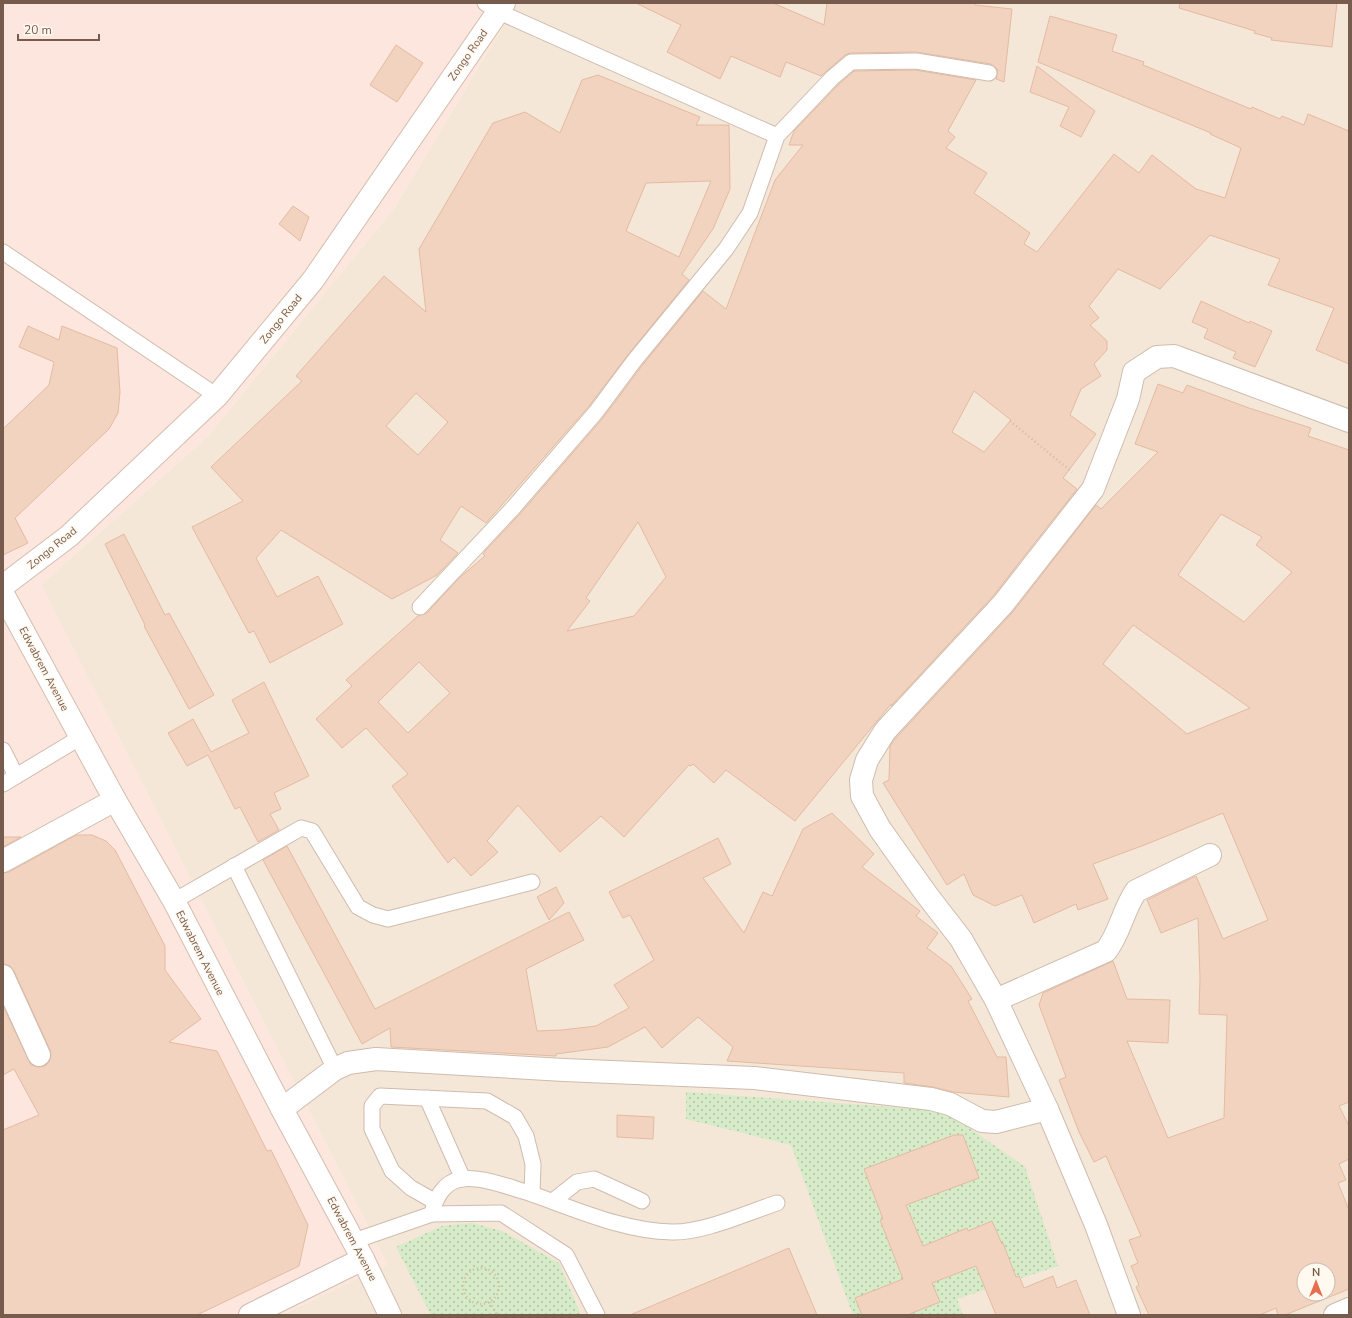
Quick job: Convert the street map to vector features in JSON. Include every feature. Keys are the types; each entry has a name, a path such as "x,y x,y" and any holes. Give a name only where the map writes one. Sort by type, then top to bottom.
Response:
{"street":[{"name":"Zongo Road","path":"3,586 69,536 217,396 313,280 496,6"},
{"path":"1129,1315 1096,1225 1047,1109 996,1000 961,939 927,896 880,829 862,796 861,780 867,760 885,731 1003,604 1093,489 1128,399 1134,372 1157,357 1174,356 1196,363 1349,422"},
{"name":"Edwabrem Avenue","path":"3,594 115,800 174,901 282,1109 358,1250 390,1315"},
{"path":"3,861 115,800"},
{"path":"996,1000 1106,951 1113,942 1131,898 1136,891 1210,855"},
{"path":"3,976 39,1055"},
{"path":"282,1109 335,1069 348,1063 376,1059 754,1078 931,1099 950,1104 982,1121 996,1122 1047,1109"},
{"path":"250,1315 358,1250"},
{"path":"1335,1315 1349,1309"}],"lane":[{"path":"496,6 777,136"},
{"path":"420,607 513,508 596,412 634,361 726,249 750,212 777,136 832,78 851,62 916,61 989,73"},
{"path":"3,252 217,396"},
{"path":"3,784 81,737"},
{"path":"3,750 16,776"},
{"path":"174,901 300,828 312,831 358,907 373,915 388,919 532,882"},
{"path":"234,866 335,1069"},
{"path":"433,1208 392,1171 372,1129 372,1106 380,1096 488,1101 515,1117 526,1136 533,1164 532,1194"},
{"path":"427,1098 463,1179"},
{"path":"433,1208 441,1192 449,1185 463,1179 495,1182 629,1227 670,1232 689,1232 777,1203"},
{"path":"553,1201 577,1182 594,1179 642,1201"},
{"path":"358,1250 433,1208 500,1213 566,1255 597,1315"}],"path":[{"path":"1010,421 1093,489"},
{"path":"480,1268 495,1274 498,1282 499,1289 496,1296 490,1302 482,1304 474,1303 468,1298 464,1291 464,1283 467,1276 480,1268"},
{"path":"490,1302 497,1315"}],"shaded area":[{"path":"3,3 517,3 395,207 208,436 41,585 387,1264 282,1315 3,1315"},
{"path":"517,3 1349,3 1349,1315 282,1315 387,1264 41,585 208,436 395,207"}],"green space":[{"path":"686,1092 945,1111 1025,1167 1058,1266 957,1299 963,1315 853,1315 791,1145 686,1119"},
{"path":"472,1223 502,1231 559,1263 581,1315 431,1315 396,1247 442,1226"}],"building":[{"path":"636,3 773,3 824,25 827,3 975,3 975,5 1012,9 1004,82 996,79 998,70 991,64 916,52 850,53 845,55 821,76 786,62 780,77 731,56 720,79 667,52 681,25"},
{"path":"1180,3 1337,3 1332,47 1271,40 1272,38 1254,33 1255,31 1179,8"},
{"path":"1050,16 1117,35 1112,51 1144,62 1143,65 1251,109 1252,107 1280,119 1282,116 1304,125 1308,114 1349,131 1349,364 1316,350 1334,308 1268,285 1280,259 1210,235 1160,289 1118,269 1089,306 1099,318 1090,325 1107,341 1107,350 1094,364 1101,376 1081,389 1070,415 1096,434 1063,478 1077,489 993,596 891,706 891,704 795,821 726,770 714,783 693,764 691,766 689,765 624,837 601,816 560,852 518,805 487,841 498,852 471,876 454,857 448,863 392,786 408,774 366,728 342,748 316,719 352,686 346,680 418,616 427,613 458,579 485,556 483,554 486,550 520,514 603,418 641,367 703,291 726,309 775,180 803,145 789,145 794,131 838,85 854,71 915,70 976,80 948,131 955,137 946,148 987,173 974,193 1030,233 1024,244 1037,252 1114,154 1139,173 1152,155 1196,189 1225,198 1241,148 1210,134 1211,133 1038,62","holes":["974,391 1011,420 984,452 952,432","638,522 666,577 634,616 567,631 590,601 586,598","419,662 450,693 408,733 378,702"]},
{"path":"396,45 423,63 397,102 370,85"},
{"path":"1037,66 1095,111 1081,137 1060,126 1069,107 1030,92"},
{"path":"598,75 700,117 696,125 729,125 730,189 713,229 682,274 689,280 627,356 589,406 486,523 461,506 440,540 458,553 437,575 392,599 281,530 256,558 277,597 318,576 343,624 270,663 254,631 249,633 192,527 243,501 211,467 302,381 296,376 384,276 426,312 419,249 493,123 525,112 560,133 582,80","holes":["711,181 679,257 626,231 646,183","416,393 448,422 418,455 386,426"]},
{"path":"293,206 309,217 300,241 279,224"},
{"path":"1201,301 1249,323 1250,321 1272,331 1255,367 1233,358 1236,352 1204,338 1208,329 1192,322"},
{"path":"28,326 59,340 62,326 117,348 120,392 118,413 109,429 15,518 28,543 3,555 3,429 49,385 54,362 19,347"},
{"path":"1158,384 1183,393 1187,385 1249,408 1311,428 1308,436 1349,450 1349,1102 1339,1106 1349,1126 1349,1159 1339,1164 1346,1180 1338,1183 1349,1210 1349,1289 1336,1294 1336,1262 1296,1262 1296,1302 1317,1302 1285,1315 1278,1315 1276,1308 1260,1315 1149,1315 1136,1287 1139,1285 1131,1266 1138,1263 1129,1240 1141,1236 1106,1156 1094,1162 1079,1132 1059,1080 1066,1077 1039,1005 1043,993 1113,961 1127,999 1170,1000 1168,1043 1127,1041 1168,1138 1224,1118 1227,1015 1199,1014 1200,978 1198,918 1161,933 1147,900 1196,876 1223,939 1268,920 1223,813 1093,864 1108,899 1078,910 1076,904 1034,923 1022,895 995,906 973,895 964,874 947,885 883,783 889,780 890,746 895,739 1012,613 1096,505 1101,509 1158,452 1135,444","holes":["1221,514 1262,537 1256,545 1292,572 1244,622 1178,575","1133,625 1250,708 1187,734 1103,664"]},
{"path":"124,534 165,615 169,613 214,695 189,709 144,626 145,625 105,544"},
{"path":"264,682 309,776 274,793 281,809 270,814 279,830 258,842 240,807 235,809 208,755 187,766 168,733 193,719 211,752 249,733 232,700"},
{"path":"832,813 874,854 862,867 920,911 916,916 938,933 927,948 951,966 972,999 968,1001 997,1057 1006,1057 1009,1097 953,1092 933,1087 904,1083 904,1073 727,1061 733,1047 698,1017 662,1048 645,1027 608,1047 556,1054 556,1056 391,1047 390,1028 362,1044 263,860 287,846 375,1009 569,912 584,940 526,969 537,1031 562,1030 596,1026 629,1008 614,985 654,960 630,915 623,918 609,892 718,838 731,864 703,878 744,933 763,892 772,896 803,829"},
{"path":"76,835 92,835 106,841 115,850 165,946 165,970 201,1019 169,1042 217,1051 267,1151 271,1150 308,1225 299,1266 197,1315 3,1315 3,1130 39,1115 14,1069 3,1075 3,1006 31,1065 38,1067 45,1066 49,1062 51,1056 50,1050 14,971 10,966 3,964 3,873 9,872"},
{"path":"3,837 21,837 3,847"},
{"path":"556,887 564,903 549,920 537,897"},
{"path":"617,1115 654,1117 653,1139 617,1137"},
{"path":"954,1135 963,1135 979,1178 906,1205 923,1246 967,1228 968,1231 992,1221 1002,1244 1003,1243 1016,1277 1019,1276 1024,1288 1053,1276 1057,1288 1076,1280 1090,1315 996,1315 976,1266 932,1283 940,1302 907,1315 862,1315 855,1298 903,1279 880,1220 883,1219 864,1169"},
{"path":"789,1248 817,1315 630,1315"}]}
